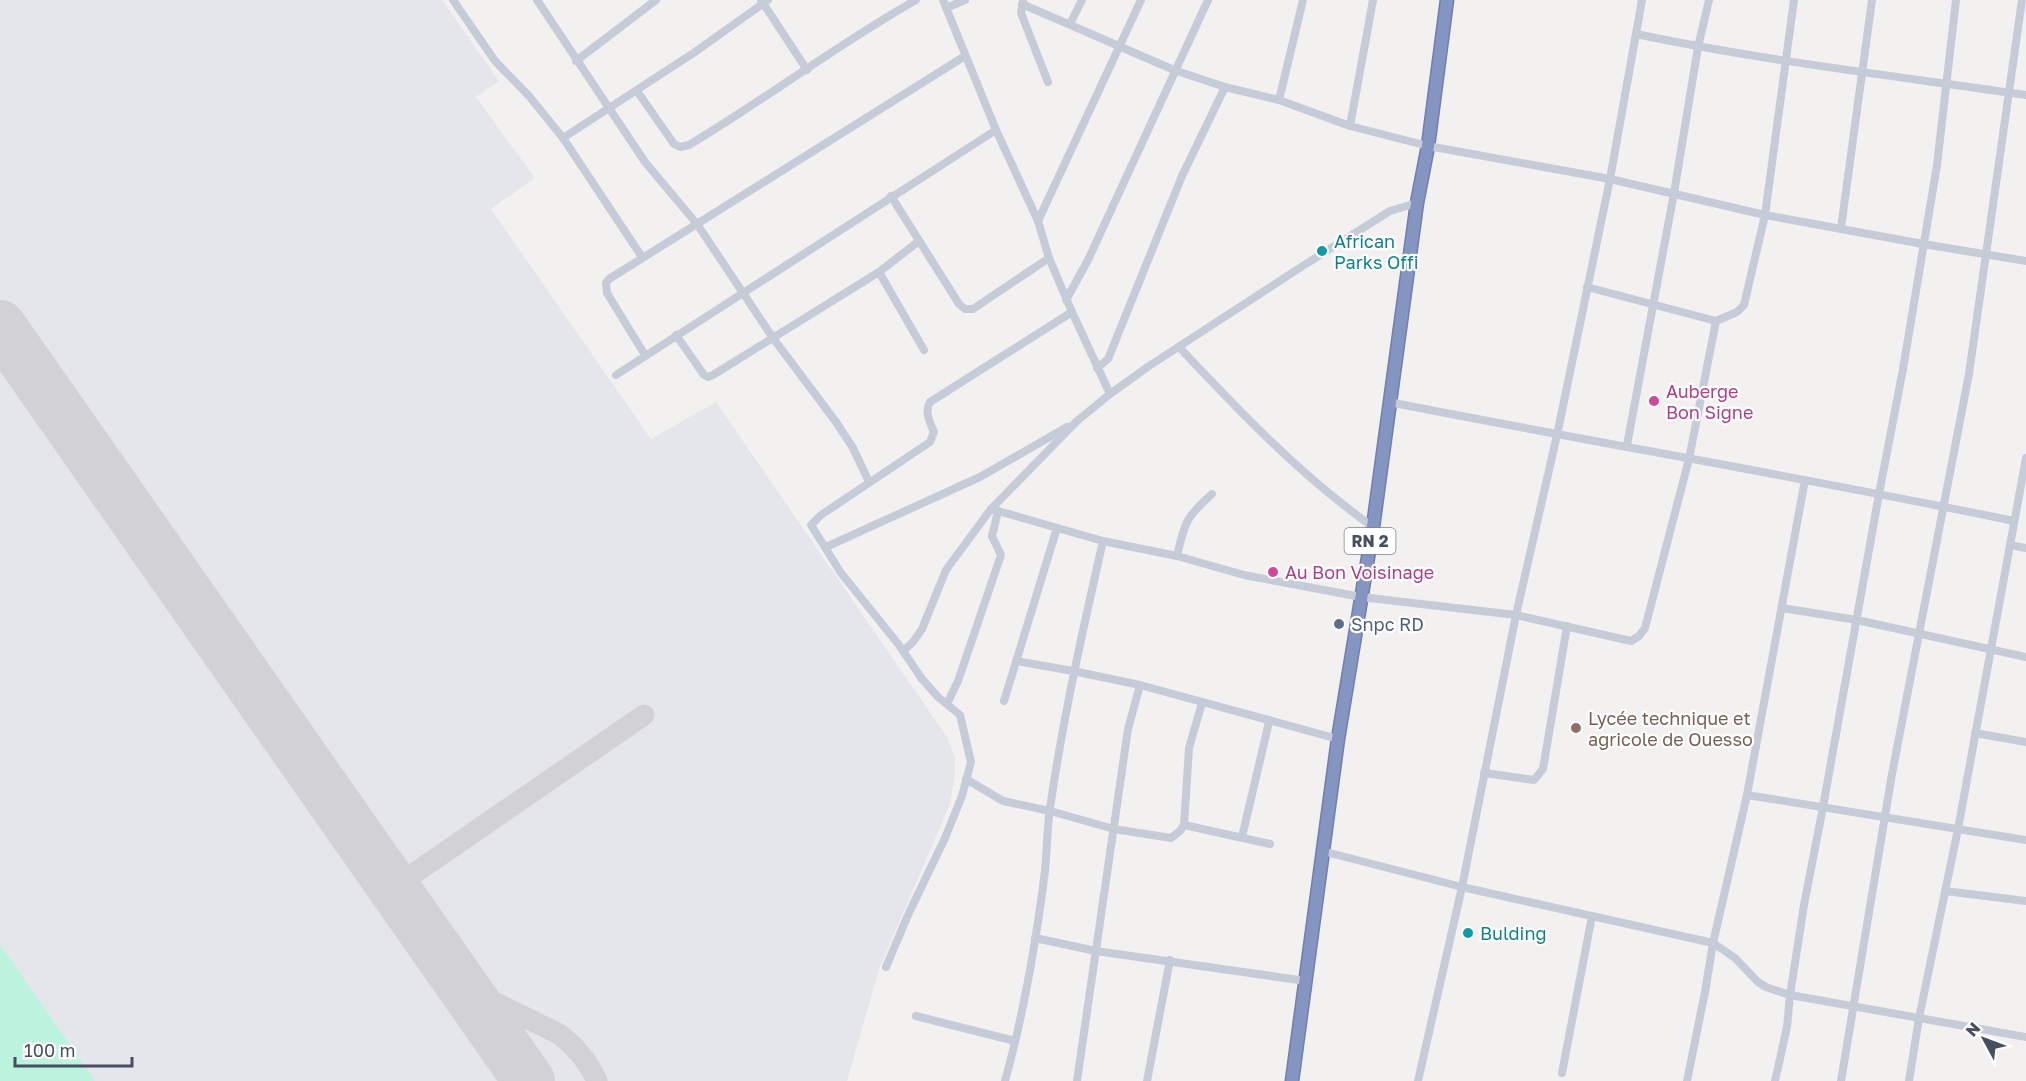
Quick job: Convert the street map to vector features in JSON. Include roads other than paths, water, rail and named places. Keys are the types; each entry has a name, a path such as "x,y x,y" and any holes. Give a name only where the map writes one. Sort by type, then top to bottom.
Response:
{"highway":[{"name":"RN 2","path":"1292,1081 1322,851 1373,527 1447,0"}],"street":[{"path":"453,0 495,61 529,96 563,138 642,257"},
{"path":"537,0 649,167 697,224 773,338 854,448 869,482"},
{"path":"576,61 656,0"},
{"path":"637,91 674,144 680,147 689,145 738,116 876,22 916,0"},
{"path":"965,0 945,4 996,130 1038,221 1049,258 1071,312 1110,394"},
{"path":"1070,24 1082,0"},
{"path":"1038,221 1141,0"},
{"path":"1066,300 1088,260 1174,70 1209,0"},
{"path":"1279,100 1304,0"},
{"path":"1350,126 1373,0"},
{"path":"1419,1081 1462,887 1516,615 1557,435 1610,179 1642,0"},
{"path":"1627,446 1674,193 1698,47 1709,0"},
{"path":"1587,287 1716,321 1737,312 1744,305 1765,214 1794,0"},
{"path":"1841,228 1872,0"},
{"path":"1775,1081 1787,1027 1804,905 1824,807 1903,369 1937,165 1956,0"},
{"path":"1841,1081 1884,817 1969,374 2022,0"},
{"path":"563,138 637,91 764,1 807,70"},
{"path":"1048,82 1026,29 1021,13 1023,2 1174,70 1225,87 1279,100 1350,126 1428,146 1610,179 1765,214 2026,261"},
{"path":"1636,34 1698,47 1862,74 2026,95"},
{"path":"645,355 611,301 606,287 609,279 965,56"},
{"path":"1097,368 1108,359 1182,176 1225,87"},
{"path":"616,375 996,130"},
{"path":"891,196 959,304 965,309 973,309 1049,258"},
{"path":"903,651 922,629 946,570 994,510 1077,421 1110,394 1179,347 1386,213 1417,203"},
{"path":"676,335 704,375 708,377 879,272 919,241"},
{"path":"879,272 924,350"},
{"path":"886,967 945,838 971,762 962,720 955,710 938,697 922,679 903,651 841,573 812,527 813,522 930,442 934,432 927,415 930,402 1071,312"},
{"path":"994,510 1103,541 1177,556 1244,576 1361,597 1516,615 1631,641 1645,628 1689,459 1716,321"},
{"path":"1179,347 1245,416 1320,486 1373,527"},
{"path":"1389,402 2014,521"},
{"path":"826,547 980,477 1077,421"},
{"path":"1909,1081 1918,1018 1958,829 2026,458"},
{"path":"1687,1081 1706,992 1713,943 1747,795 1805,480"},
{"path":"1177,556 1186,521 1212,494"},
{"path":"947,704 958,681 1001,555 992,536 994,510"},
{"path":"1004,701 1057,528"},
{"path":"1005,1081 1035,938 1045,869 1050,811 1073,670 1103,541"},
{"path":"2010,545 2026,548"},
{"path":"1782,608 1920,633 2026,657"},
{"path":"1484,773 1534,780 1543,769 1567,626"},
{"path":"1016,661 1073,670 1140,685 1338,740"},
{"path":"1077,1081 1129,720 1140,685"},
{"path":"966,779 1003,801 1114,829 1171,838 1184,825 1188,748 1202,703"},
{"path":"1242,837 1269,722"},
{"path":"1975,733 2026,742"},
{"path":"1747,795 2026,840"},
{"path":"1184,825 1270,844"},
{"path":"1322,851 1462,887 1713,943 1735,958 1758,982 1766,987 1790,994 2026,1037"},
{"path":"1945,891 2026,901"},
{"path":"1562,1073 1592,916"},
{"path":"1035,938 1096,951 1306,981"},
{"path":"1147,1081 1170,960"},
{"path":"916,1017 1015,1041"}],"place":[{"name":"African Parks Offi","path":"1322,251"},
{"name":"Auberge Bon Signe","path":"1654,401"},
{"name":"Au Bon Voisinage","path":"1273,572"},
{"name":"Snpc RD","path":"1339,624"},
{"name":"Lycée technique et agricole de Ouesso","path":"1576,728"},
{"name":"Bulding","path":"1468,933"}]}
